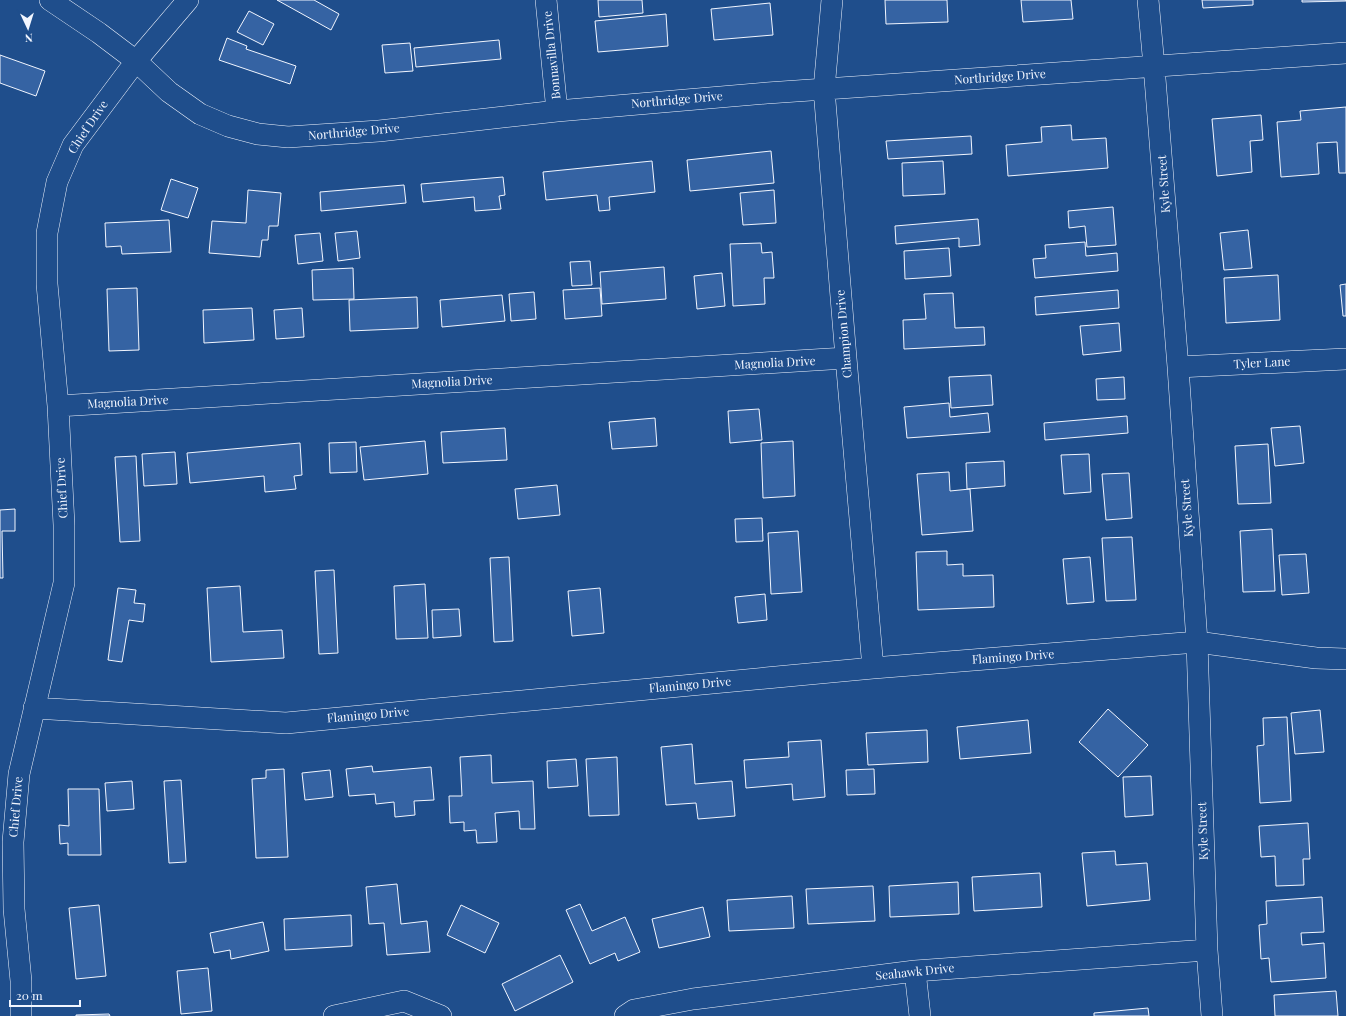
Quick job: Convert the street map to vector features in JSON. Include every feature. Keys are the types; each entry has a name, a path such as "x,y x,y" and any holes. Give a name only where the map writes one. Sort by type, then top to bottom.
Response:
{"street":[{"name":"Northridge Drive","path":"50,0 99,33 136,61 169,92 200,114 228,126 258,134 288,138 378,131 557,110 824,89 1346,53"},
{"name":"Chief Drive","path":"21,1016 21,981 14,909 13,842 19,774 64,583 64,525 58,406 47,284 47,233 57,182 73,145 136,61 188,0"},
{"name":"Bonnavilla Drive","path":"546,0 557,110"},
{"name":"Champion Drive","path":"832,0 824,89 873,668"},
{"name":"Kyle Street","path":"1148,0 1178,367 1197,642 1207,950 1212,1016"},
{"name":"Magnolia Drive","path":"58,406 846,358"},
{"name":"Tyler Lane","path":"1178,367 1346,359"},
{"name":"Flamingo Drive","path":"34,708 286,723 873,668 1197,642 1316,658 1346,659"},
{"name":"Seahawk Drive","path":"625,1016 634,1010 693,999 915,971 1207,950"},
{"path":"915,971 920,1016"},
{"path":"334,1016 404,1001 441,1016"}],"building":[{"path":"277,0 314,0 339,14 331,30"},
{"path":"598,0 642,0 643,13 599,17"},
{"path":"885,0 947,0 948,22 886,24"},
{"path":"1021,0 1071,0 1073,19 1023,22"},
{"path":"1202,0 1253,0 1253,5 1203,8"},
{"path":"1302,0 1346,0 1346,1 1302,2"},
{"path":"770,3 773,35 714,40 711,9"},
{"path":"249,11 274,24 263,45 237,32"},
{"path":"666,14 668,46 598,52 595,21"},
{"path":"227,38 247,46 246,49 296,66 290,84 219,60"},
{"path":"499,40 501,59 416,67 414,48"},
{"path":"410,43 413,71 385,73 382,45"},
{"path":"0,55 45,71 36,96 0,83"},
{"path":"1346,107 1346,173 1339,173 1337,142 1317,143 1319,174 1281,177 1277,122 1301,120 1300,111"},
{"path":"1261,115 1263,140 1250,141 1252,172 1217,176 1212,119"},
{"path":"1071,125 1072,140 1106,138 1108,168 1008,176 1006,145 1042,142 1041,127"},
{"path":"971,136 972,154 888,159 886,141"},
{"path":"771,151 774,183 690,191 687,160"},
{"path":"652,161 655,192 609,197 610,210 599,211 597,195 546,200 543,172"},
{"path":"943,161 945,194 903,196 902,163"},
{"path":"503,177 505,195 499,196 501,209 475,211 474,197 423,202 421,184"},
{"path":"171,179 198,188 188,218 161,210"},
{"path":"404,185 406,203 321,211 320,192"},
{"path":"248,190 281,193 278,226 269,226 268,240 262,240 260,257 209,253 212,221 246,223"},
{"path":"774,190 776,223 743,225 740,193"},
{"path":"1113,207 1116,245 1087,247 1085,226 1069,228 1068,211"},
{"path":"978,219 980,245 959,247 959,238 896,244 895,226"},
{"path":"169,220 171,252 122,254 121,246 106,247 105,223"},
{"path":"1248,230 1252,268 1224,270 1220,233"},
{"path":"357,231 360,258 338,261 335,233"},
{"path":"320,233 323,261 298,264 295,235"},
{"path":"1085,242 1086,256 1117,253 1118,271 1035,278 1033,259 1046,258 1045,245"},
{"path":"761,243 762,253 772,252 774,278 764,278 765,304 733,306 730,244"},
{"path":"949,248 951,276 905,279 904,251"},
{"path":"590,261 592,285 572,286 570,262"},
{"path":"664,267 666,299 602,304 600,272"},
{"path":"353,268 354,299 313,300 312,270"},
{"path":"722,273 725,306 697,309 694,276"},
{"path":"1278,275 1280,320 1226,323 1224,278"},
{"path":"1346,284 1346,316 1343,316 1340,285"},
{"path":"137,288 139,350 109,351 107,289"},
{"path":"600,288 602,316 565,319 563,290"},
{"path":"1118,290 1119,308 1036,315 1035,297"},
{"path":"534,292 536,319 511,321 509,294"},
{"path":"953,293 955,328 984,327 985,345 904,349 903,320 926,319 924,294"},
{"path":"502,295 505,321 442,327 440,300"},
{"path":"417,297 418,328 350,331 349,300"},
{"path":"252,308 254,340 204,343 203,310"},
{"path":"302,308 304,337 276,339 274,310"},
{"path":"1119,323 1121,351 1083,355 1080,326"},
{"path":"991,375 993,405 951,408 949,377"},
{"path":"1124,377 1125,399 1097,400 1096,379"},
{"path":"949,403 950,417 988,413 990,432 907,438 904,407"},
{"path":"759,409 762,440 730,443 728,411"},
{"path":"1127,416 1128,433 1045,440 1044,423"},
{"path":"655,418 657,446 612,449 609,422"},
{"path":"1300,426 1304,463 1275,466 1271,428"},
{"path":"505,428 507,460 443,463 441,432"},
{"path":"425,441 428,474 364,480 360,447"},
{"path":"793,441 795,496 763,498 761,443"},
{"path":"356,442 357,472 330,473 329,443"},
{"path":"300,443 302,475 294,476 296,489 265,492 264,476 190,483 187,453"},
{"path":"1268,444 1271,503 1238,504 1235,446"},
{"path":"175,452 177,484 144,486 142,454"},
{"path":"1089,454 1091,492 1064,494 1061,455"},
{"path":"136,456 140,541 120,542 115,457"},
{"path":"1004,461 1005,486 967,489 966,463"},
{"path":"949,472 950,491 970,489 973,531 922,535 917,474"},
{"path":"1129,473 1132,518 1106,520 1102,474"},
{"path":"557,485 560,515 518,519 515,489"},
{"path":"15,509 15,531 2,531 3,578 0,578 0,510"},
{"path":"762,518 763,541 736,542 735,519"},
{"path":"1272,529 1275,591 1243,592 1240,531"},
{"path":"798,531 802,592 771,594 768,533"},
{"path":"1132,537 1136,600 1106,601 1102,538"},
{"path":"947,551 947,565 963,564 963,576 993,575 994,607 918,610 916,552"},
{"path":"1306,554 1309,593 1282,595 1279,555"},
{"path":"509,557 513,641 494,642 490,558"},
{"path":"1090,557 1094,602 1067,604 1063,559"},
{"path":"334,570 338,653 319,654 315,571"},
{"path":"425,584 428,638 396,639 394,586"},
{"path":"240,586 243,632 282,630 284,658 211,662 207,588"},
{"path":"118,588 136,590 134,603 145,604 143,622 129,620 122,662 108,660"},
{"path":"600,588 604,633 572,636 568,591"},
{"path":"765,594 767,620 738,623 735,597"},
{"path":"459,609 461,636 433,638 432,610"},
{"path":"1108,709 1148,745 1118,777 1079,742"},
{"path":"1320,710 1324,752 1295,754 1291,713"},
{"path":"1287,717 1291,801 1260,803 1257,746 1264,745 1263,718"},
{"path":"1028,720 1031,753 960,759 957,727"},
{"path":"927,730 928,762 868,765 866,733"},
{"path":"821,740 825,797 793,800 792,784 746,788 744,760 789,757 788,742"},
{"path":"692,744 695,784 732,781 735,816 698,819 696,803 666,805 661,747"},
{"path":"491,755 492,783 533,781 535,829 520,829 519,811 495,813 497,842 477,843 476,830 464,831 464,822 450,823 449,796 462,796 460,757"},
{"path":"617,757 619,815 589,816 586,759"},
{"path":"576,759 578,786 548,788 547,761"},
{"path":"372,766 373,772 431,767 434,800 414,801 415,815 395,817 394,802 376,804 375,794 349,796 346,769"},
{"path":"284,769 288,857 256,858 252,779 266,778 266,770"},
{"path":"874,769 875,794 847,795 846,770"},
{"path":"330,770 333,797 305,800 302,773"},
{"path":"1151,776 1153,815 1125,817 1123,777"},
{"path":"181,780 186,862 169,863 164,781"},
{"path":"132,781 134,809 107,811 105,783"},
{"path":"68,789 99,789 101,855 68,855 68,843 60,844 59,825 69,826"},
{"path":"1308,823 1310,859 1303,859 1304,885 1276,886 1275,856 1261,857 1259,826"},
{"path":"1115,851 1116,865 1147,863 1150,900 1087,906 1082,853"},
{"path":"1040,873 1042,907 974,911 972,877"},
{"path":"958,882 959,914 890,917 889,886"},
{"path":"397,884 401,924 427,921 430,952 387,955 384,923 369,924 366,887"},
{"path":"873,886 875,921 808,924 806,889"},
{"path":"792,896 794,928 729,931 727,900"},
{"path":"1322,897 1324,932 1301,933 1302,945 1324,943 1326,978 1271,982 1269,958 1261,959 1259,925 1267,924 1266,901"},
{"path":"580,904 592,931 625,917 640,952 618,961 615,953 590,964 566,910"},
{"path":"99,905 106,976 76,979 69,908"},
{"path":"461,905 499,923 485,953 447,935"},
{"path":"703,907 710,937 659,948 652,919"},
{"path":"351,915 352,946 285,950 284,919"},
{"path":"263,922 269,951 231,959 230,950 214,953 210,933"},
{"path":"560,955 573,982 515,1011 502,984"},
{"path":"208,968 212,1011 181,1014 177,971"},
{"path":"1336,991 1338,1016 1275,1016 1274,995"},
{"path":"1148,1008 1149,1016 1094,1016 1094,1013"},
{"path":"109,1014 110,1016 76,1016 76,1015"}]}
